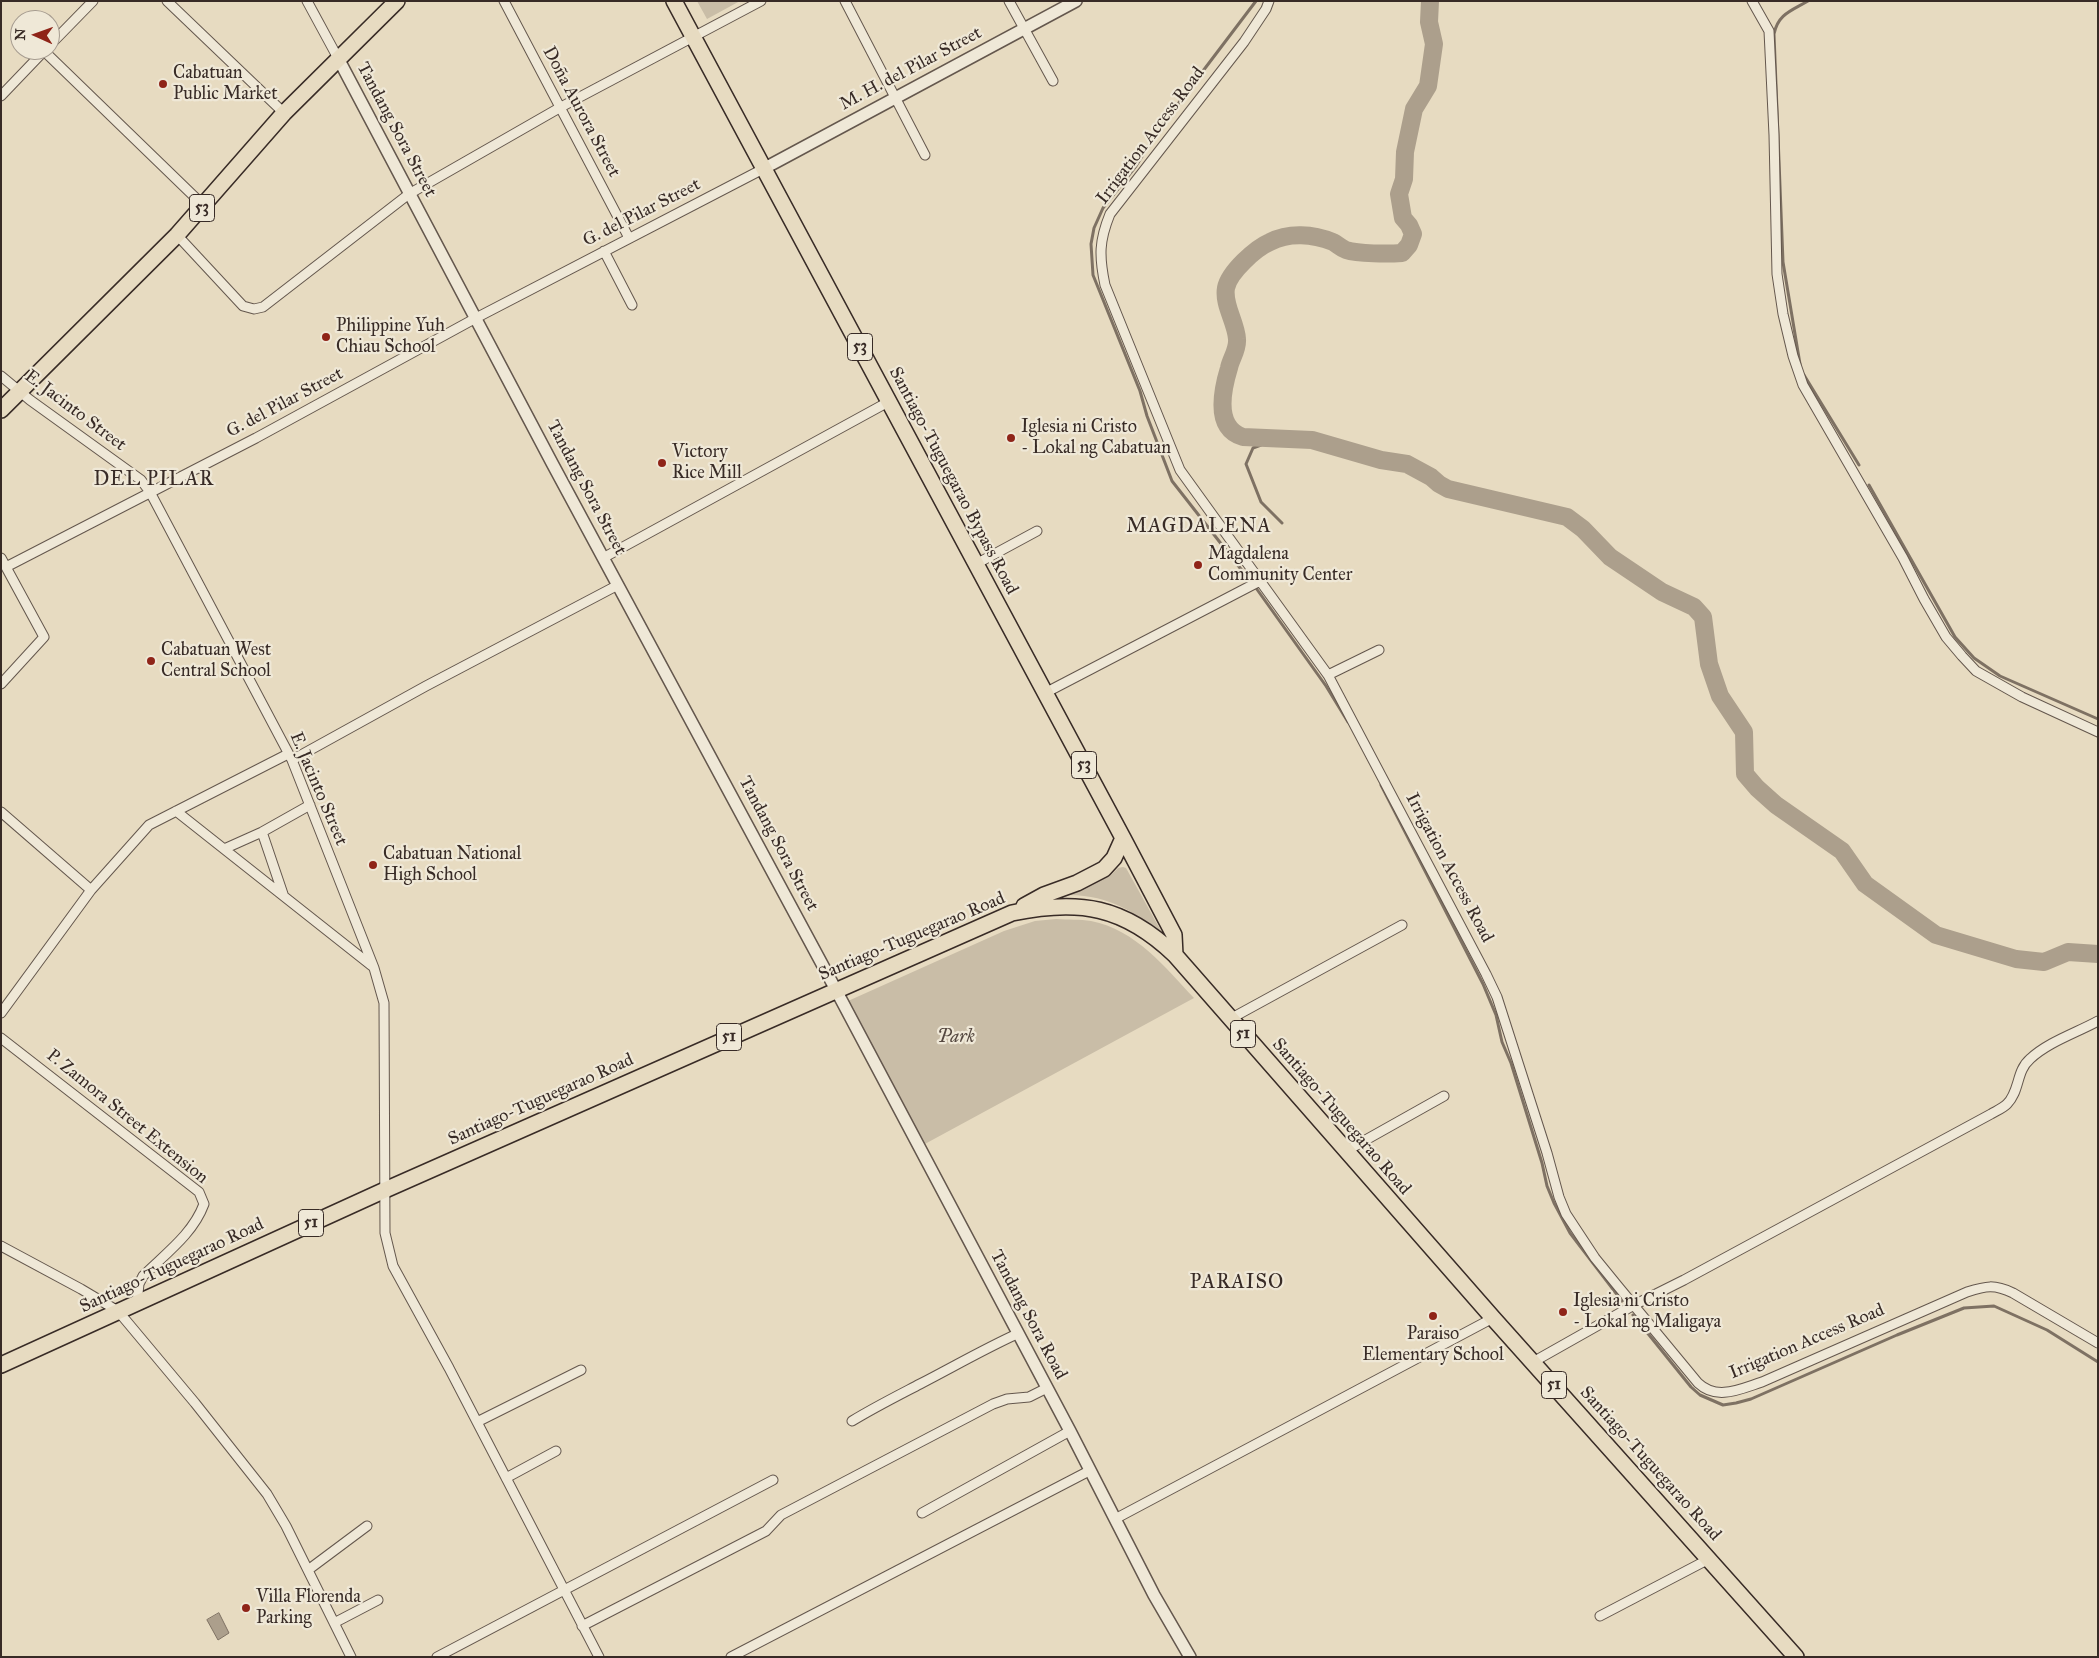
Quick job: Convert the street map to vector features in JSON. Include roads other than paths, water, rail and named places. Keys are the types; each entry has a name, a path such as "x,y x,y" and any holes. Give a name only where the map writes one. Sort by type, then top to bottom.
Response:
{"highway":[{"name":"53","path":"1,410 177,235 284,114 397,1"},
{"name":"Santiago-Tuguegarao Bypass Road","path":"674,1 1123,838 1174,936 1175,955"},
{"path":"1012,913 1044,895 1077,883 1104,870 1114,858 1123,838"},
{"name":"Santiago-Tuguegarao Road","path":"1,1365 385,1190 1012,913 1056,906 1086,906 1137,925 1160,941 1175,955 1493,1318 1796,1657"}],"street":[{"path":"60,35 93,1"},
{"path":"167,1 284,114"},
{"name":"Tandang Sora Street","path":"307,1 603,558 836,990"},
{"name":"Doña Aurora Street","path":"504,1 628,238"},
{"path":"177,235 243,306 254,310 263,307 409,194 561,107 761,1"},
{"path":"846,1 925,154"},
{"path":"1009,1 1053,81"},
{"name":"M. H. del Pilar Street","path":"764,168 1076,1"},
{"name":"Irrigation Access Road","path":"1269,1 1266,9 1244,42 1110,214 1104,229 1100,255 1105,285 1177,465 1328,675 1364,740 1496,997 1566,1214 1595,1258 1698,1383 1704,1389 1716,1393 1730,1392 1762,1382 1967,1292 1983,1287 1999,1286 2098,1344"},
{"path":"1752,1 1768,31 1774,135 1777,274 1789,339 1803,385 1903,558 1946,637 1962,656 1976,671 2022,697 2098,732"},
{"path":"1,96 35,60"},
{"path":"57,60 204,206"},
{"name":"G. del Pilar Street","path":"6,567 764,168"},
{"path":"604,251 632,305"},
{"name":"E. Jacinto Street","path":"1,376 141,480 150,492 290,757 374,968 384,1003 385,1233 393,1266 477,1422 598,1657"},
{"path":"603,558 890,401"},
{"path":"976,564 1037,531"},
{"path":"1,558 44,637 1,684"},
{"path":"1045,693 1260,582"},
{"path":"1,1013 92,890 149,825 290,757 618,585"},
{"path":"1328,675 1379,650"},
{"path":"224,849 262,832 310,805"},
{"path":"1,812 92,890"},
{"path":"176,812 374,968"},
{"path":"262,832 283,895"},
{"path":"1230,1019 1402,925"},
{"name":"Tandang Sora Road","path":"836,990 1070,1431 1154,1595 1190,1657"},
{"path":"1534,1362 1634,1305 1684,1280 2008,1104 2015,1091 2023,1067 2030,1058 2098,1021"},
{"name":"P. Zamora Street Extension","path":"1,1038 199,1192 204,1204 200,1216 190,1229 143,1276 137,1302"},
{"path":"1346,1151 1444,1096"},
{"path":"1,1246 118,1311 267,1494 308,1570 351,1657"},
{"path":"1115,1519 1493,1318"},
{"path":"852,1421 882,1402 918,1385 983,1349 1017,1334"},
{"path":"477,1422 581,1370"},
{"path":"582,1626 766,1531 781,1515 968,1416 993,1404 1008,1399 1029,1397 1047,1388"},
{"path":"922,1513 1070,1431"},
{"path":"506,1478 556,1451"},
{"path":"731,1657 1089,1471"},
{"path":"437,1657 773,1480"},
{"path":"308,1570 367,1526"},
{"path":"1600,1616 1709,1559"},
{"path":"334,1624 378,1600"}],"waterway":[{"path":"1251,582 1172,481 1147,416 1140,391 1093,275 1091,244 1094,228 1103,208 1136,166 1162,125 1256,1"},
{"path":"1430,1 1429,22 1434,44 1428,86 1414,109 1405,152 1404,179 1399,194 1403,218 1413,234 1409,245 1402,253 1366,253 1346,250 1333,242 1317,237 1293,235 1264,245 1244,261 1232,275 1226,288 1226,301 1237,339 1224,387 1222,408 1228,426 1243,437 1312,440 1381,460 1407,464 1448,489 1567,517 1583,529 1610,557 1662,592 1694,607 1703,617 1709,664 1720,696 1744,732 1745,774 1776,805 1842,851 1865,884 1936,935 2016,959 2044,962 2068,952 2098,954"},
{"path":"1800,364 1783,262 1774,34 1782,17 1808,1"},
{"path":"1804,375 1859,465"},
{"path":"1267,439 1261,445 1253,448 1246,464 1261,502 1282,523"},
{"path":"1869,485 1955,637 1974,658 2000,676 2098,719"},
{"path":"1256,588 1326,686 1348,722"},
{"path":"1381,785 1483,984 1496,1015 1502,1042 1511,1063 1542,1163 1547,1186 1554,1203 1570,1233 1622,1301"},
{"path":"1633,1315 1691,1387 1700,1395 1723,1405 1751,1399 1964,1308 1994,1306 2047,1330 2098,1362"}],"place":[{"name":"Cabatuan Public Market","path":"163,84"},
{"name":"Philippine Yuh Chiau School","path":"326,337"},
{"name":"Iglesia ni Cristo - Lokal ng Cabatuan","path":"1011,438"},
{"name":"Victory Rice Mill","path":"662,463"},
{"name":"Magdalena Community Center","path":"1198,565"},
{"name":"Cabatuan West Central School","path":"151,661"},
{"name":"Cabatuan National High School","path":"373,865"},
{"name":"Iglesia ni Cristo - Lokal ng Maligaya","path":"1563,1312"},
{"name":"Paraiso Elementary School","path":"1433,1316"},
{"name":"Villa Florenda Parking","path":"246,1608"}],"district":[{"name":"DEL PILAR","path":"154,480"},
{"name":"MAGDALENA","path":"1199,527"},
{"name":"PARAISO","path":"1237,1283"}],"park label":[{"name":"Park","path":"956,1038"}]}
